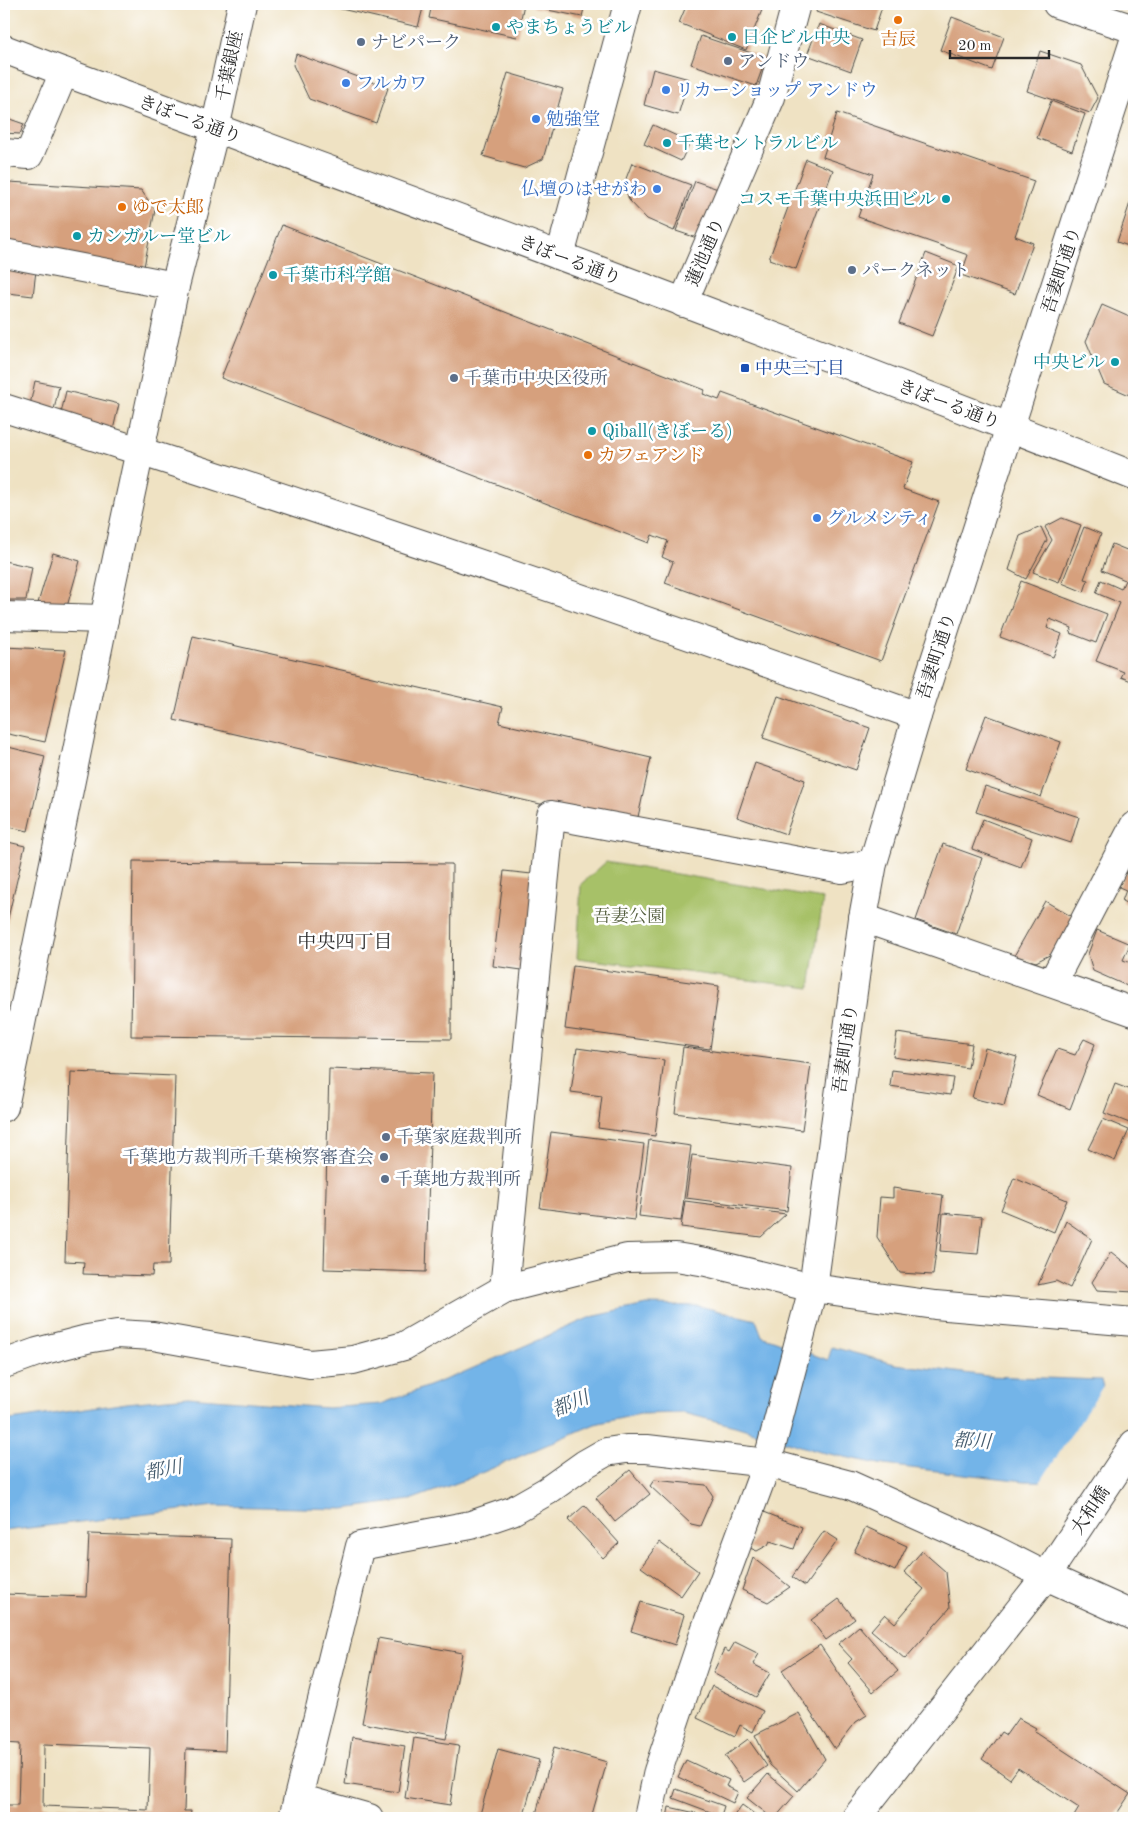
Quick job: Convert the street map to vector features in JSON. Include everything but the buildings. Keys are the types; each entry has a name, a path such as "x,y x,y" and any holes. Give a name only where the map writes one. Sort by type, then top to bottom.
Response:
{"street":[{"name":"千葉銀座","path":"4,1108 104,618 175,286 215,128 242,4"},
{"path":"560,256 628,4"},
{"name":"蓮池通り","path":"683,303 771,97 796,4"},
{"path":"1056,4 1134,29"},
{"name":"吾妻町通り","path":"648,1818 658,1771 664,1753 706,1628 767,1463 813,1288 863,918 873,863 917,716 1134,41"},
{"name":"きぼーる通り","path":"4,49 560,256 1011,427 1134,476"},
{"path":"4,153 29,155 64,72"},
{"path":"4,253 175,286"},
{"path":"4,408 140,450 497,568 917,716"},
{"path":"4,616 104,618"},
{"path":"504,1289 551,815 842,869 873,863"},
{"path":"1052,983 1134,826"},
{"path":"863,918 1134,1012"},
{"path":"4,1364 36,1352 116,1334 153,1336 310,1364 353,1360 404,1346 504,1289 584,1267 626,1258 676,1257 706,1262 813,1288 935,1305 1134,1322"},
{"name":"大和橋","path":"856,1818 1046,1576 1134,1444"},
{"path":"369,1818 296,1808 360,1546 471,1525 512,1511 547,1491 585,1464 606,1452 626,1448 647,1449 767,1463 850,1485 995,1550 1046,1576 1134,1616"}],"green space":[{"name":"吾妻公園","path":"606,862 823,899 810,988 577,958 581,884"}],"water":[{"name":"都川","path":"646,1305 699,1306 756,1320 762,1336 828,1360 832,1347 895,1364 987,1376 1101,1380 1134,1483 1025,1481 884,1465 820,1452 735,1426 684,1413 640,1414 595,1424 465,1480 410,1500 344,1509 215,1506 4,1531 4,1421 127,1403 188,1397 328,1408 381,1404 455,1376 591,1317"}],"pier":[{"path":"1105,1383 1107,1386 1134,1388 1134,1486 1039,1484"}],"place":[{"name":"吉辰","path":"898,20"},
{"name":"やまちょうビル","path":"496,27"},
{"name":"日企ビル中央","path":"732,37"},
{"name":"ナビパーク","path":"361,42"},
{"name":"アンドウ","path":"728,61"},
{"name":"フルカワ","path":"346,83"},
{"name":"リカーショップ アンドウ","path":"666,90"},
{"name":"勉強堂","path":"536,119"},
{"name":"千葉セントラルビル","path":"667,143"},
{"name":"仏壇のはせがわ","path":"657,189"},
{"name":"コスモ千葉中央浜田ビル","path":"946,199"},
{"name":"ゆで太郎","path":"122,207"},
{"name":"カンガルー堂ビル","path":"77,236"},
{"name":"パークネット","path":"852,270"},
{"name":"千葉市科学館","path":"273,275"},
{"name":"中央ビル","path":"1115,362"},
{"name":"中央三丁目","path":"745,368"},
{"name":"千葉市中央区役所","path":"454,378"},
{"name":"Qiball(きぼーる)","path":"592,431"},
{"name":"カフェアンド","path":"588,455"},
{"name":"グルメシティ","path":"817,518"},
{"name":"千葉家庭裁判所","path":"386,1137"},
{"name":"千葉地方裁判所千葉検察審査会","path":"384,1157"},
{"name":"千葉地方裁判所","path":"385,1179"}],"district":[{"name":"中央四丁目","path":"345,941"}]}
